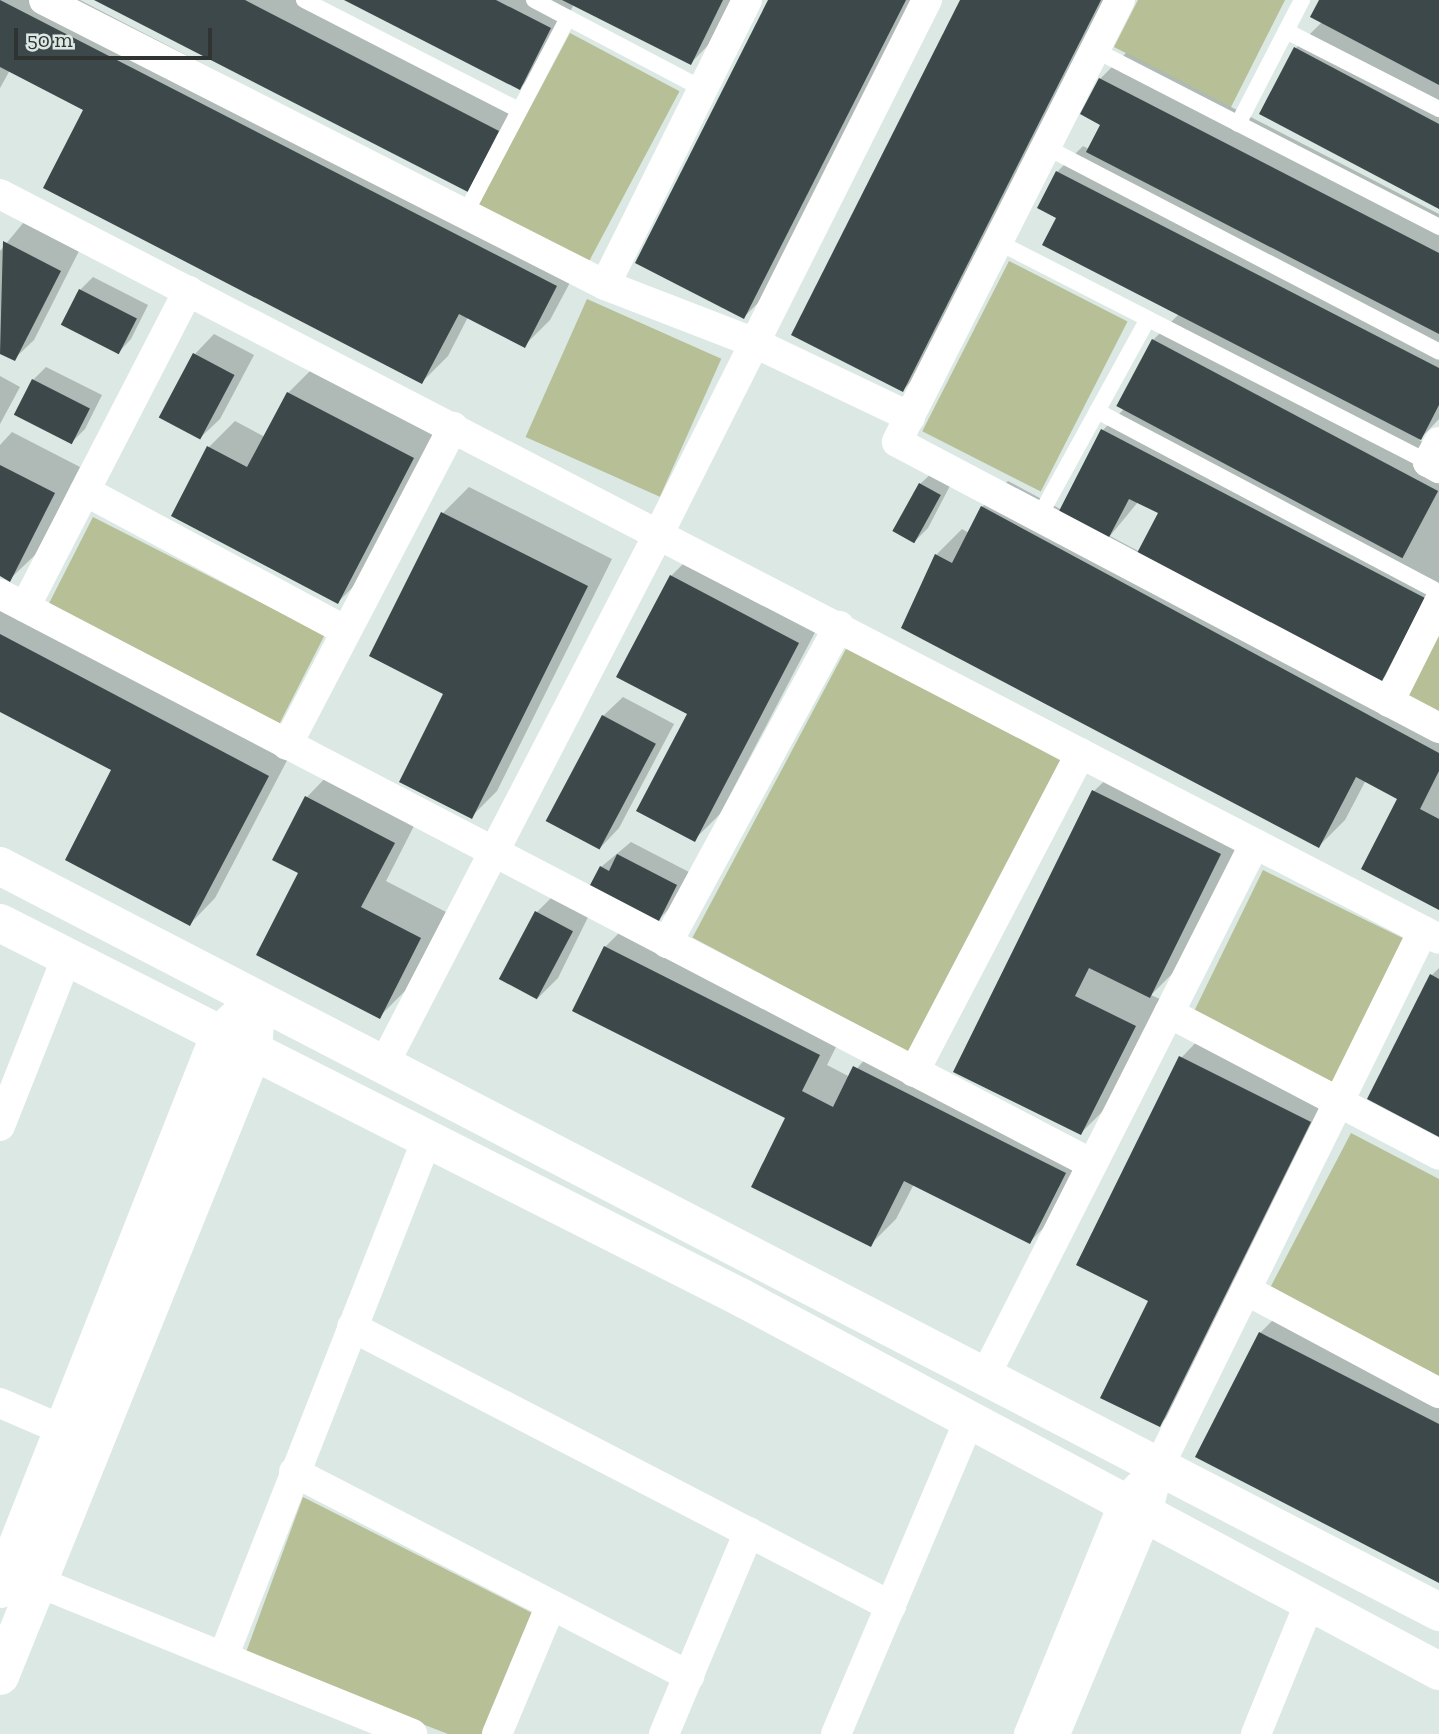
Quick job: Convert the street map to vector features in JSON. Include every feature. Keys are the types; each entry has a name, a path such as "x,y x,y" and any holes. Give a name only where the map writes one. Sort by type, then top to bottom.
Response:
{"street":[{"path":"605,285 747,0"},
{"path":"384,1064 659,533 928,0"},
{"path":"1120,0 897,442 1439,728"},
{"path":"54,2 605,285 755,343 910,417"},
{"path":"0,194 839,626 1431,935 1339,1102 1159,1466 1135,1508 1028,1734"},
{"path":"188,291 85,491 13,601 493,854 1092,1164"},
{"path":"286,745 453,427"},
{"path":"85,491 346,631"},
{"path":"1389,702 1439,602"},
{"path":"667,943 839,626"},
{"path":"914,1072 1081,752"},
{"path":"985,1376 1255,843"},
{"path":"0,866 1439,1612"},
{"path":"0,923 427,1139 970,1420 1439,1671"},
{"path":"0,1126 67,957"},
{"path":"0,1589 63,1430 257,998"},
{"path":"1169,1013 1439,1155"},
{"path":"0,1676 38,1583 237,1042"},
{"path":"223,1657 427,1139"},
{"path":"1246,1290 1439,1393"},
{"path":"352,1327 891,1606"},
{"path":"0,1403 63,1430"},
{"path":"836,1734 970,1420"},
{"path":"294,1472 688,1676"},
{"path":"1055,1734 1135,1508"},
{"path":"664,1734 749,1532"},
{"path":"38,1583 412,1734"},
{"path":"1256,1734 1310,1602"},
{"path":"497,1734 551,1605"}],"lane":[{"path":"304,0 519,110"},
{"path":"534,0 703,89"},
{"path":"1238,124 1302,0"},
{"path":"465,214 568,18"},
{"path":"1286,31 1439,109"},
{"path":"1095,50 1439,227"},
{"path":"1046,146 1439,352"},
{"path":"998,242 1148,319 1435,457"},
{"path":"1039,517 1148,319"},
{"path":"1097,411 1439,592"}],"green space":[{"path":"1138,0 1285,0 1231,107 1114,47"},
{"path":"570,33 679,91 586,267 477,209"},
{"path":"1009,261 1128,321 1041,492 922,431"},
{"path":"587,299 721,359 660,497 526,437"},
{"path":"93,517 325,635 280,723 48,605"},
{"path":"1439,629 1439,713 1405,696"},
{"path":"847,647 1064,762 910,1053 693,937"},
{"path":"1263,870 1404,939 1334,1083 1193,1014"},
{"path":"1351,1133 1439,1179 1439,1376 1270,1288"},
{"path":"303,1497 532,1613 485,1734 448,1734 245,1655"}],"building":[{"path":"0,0 557,286 525,348 459,314 422,384 43,188 83,110 0,67"},
{"path":"94,0 245,0 499,131 468,192"},
{"path":"344,0 496,0 551,28 520,90"},
{"path":"562,0 723,0 691,65"},
{"path":"768,0 906,0 744,319 635,263"},
{"path":"960,0 1101,0 903,392 791,335"},
{"path":"1319,0 1439,0 1439,85 1310,17"},
{"path":"1294,47 1439,124 1439,209 1259,114"},
{"path":"1099,78 1439,253 1439,334 1086,152 1100,125 1080,114"},
{"path":"1056,171 1439,368 1439,405 1421,440 1042,245 1056,218 1037,208"},
{"path":"3,241 61,271 15,361 0,354"},
{"path":"79,289 137,319 119,354 61,325"},
{"path":"1152,339 1438,491 1402,558 1116,406"},
{"path":"193,353 234,375 200,440 159,417"},
{"path":"32,379 90,409 72,444 14,415"},
{"path":"287,392 414,458 338,604 171,516 207,446 247,467"},
{"path":"1101,429 1425,598 1381,683 1136,555 1158,513 1129,499 1107,541 1057,515"},
{"path":"0,465 55,493 10,582 0,576"},
{"path":"919,483 941,495 914,543 892,531"},
{"path":"981,506 1439,753 1439,771 1420,809 1439,819 1439,910 1361,869 1397,799 1356,777 1319,848 901,628 935,554 952,563"},
{"path":"441,512 588,586 472,819 399,782 443,694 369,656"},
{"path":"670,575 799,643 695,842 636,811 687,714 616,677"},
{"path":"0,634 269,776 190,926 65,860 111,770 0,712"},
{"path":"602,715 656,744 600,850 546,821"},
{"path":"1092,790 1221,854 1150,998 1089,968 1075,996 1136,1026 1081,1135 953,1072"},
{"path":"305,796 395,843 361,907 421,938 380,1019 256,955 298,873 272,860"},
{"path":"617,854 677,885 658,923 589,887 600,866 609,871"},
{"path":"535,911 573,931 537,999 499,979"},
{"path":"604,946 820,1055 802,1091 833,1107 853,1066 1066,1173 1030,1244 904,1181 871,1247 751,1187 785,1118 572,1011"},
{"path":"1430,974 1439,979 1439,1137 1367,1099"},
{"path":"1179,1056 1311,1122 1160,1427 1100,1398 1148,1301 1076,1265"},
{"path":"1259,1332 1439,1424 1439,1583 1195,1457"}]}
